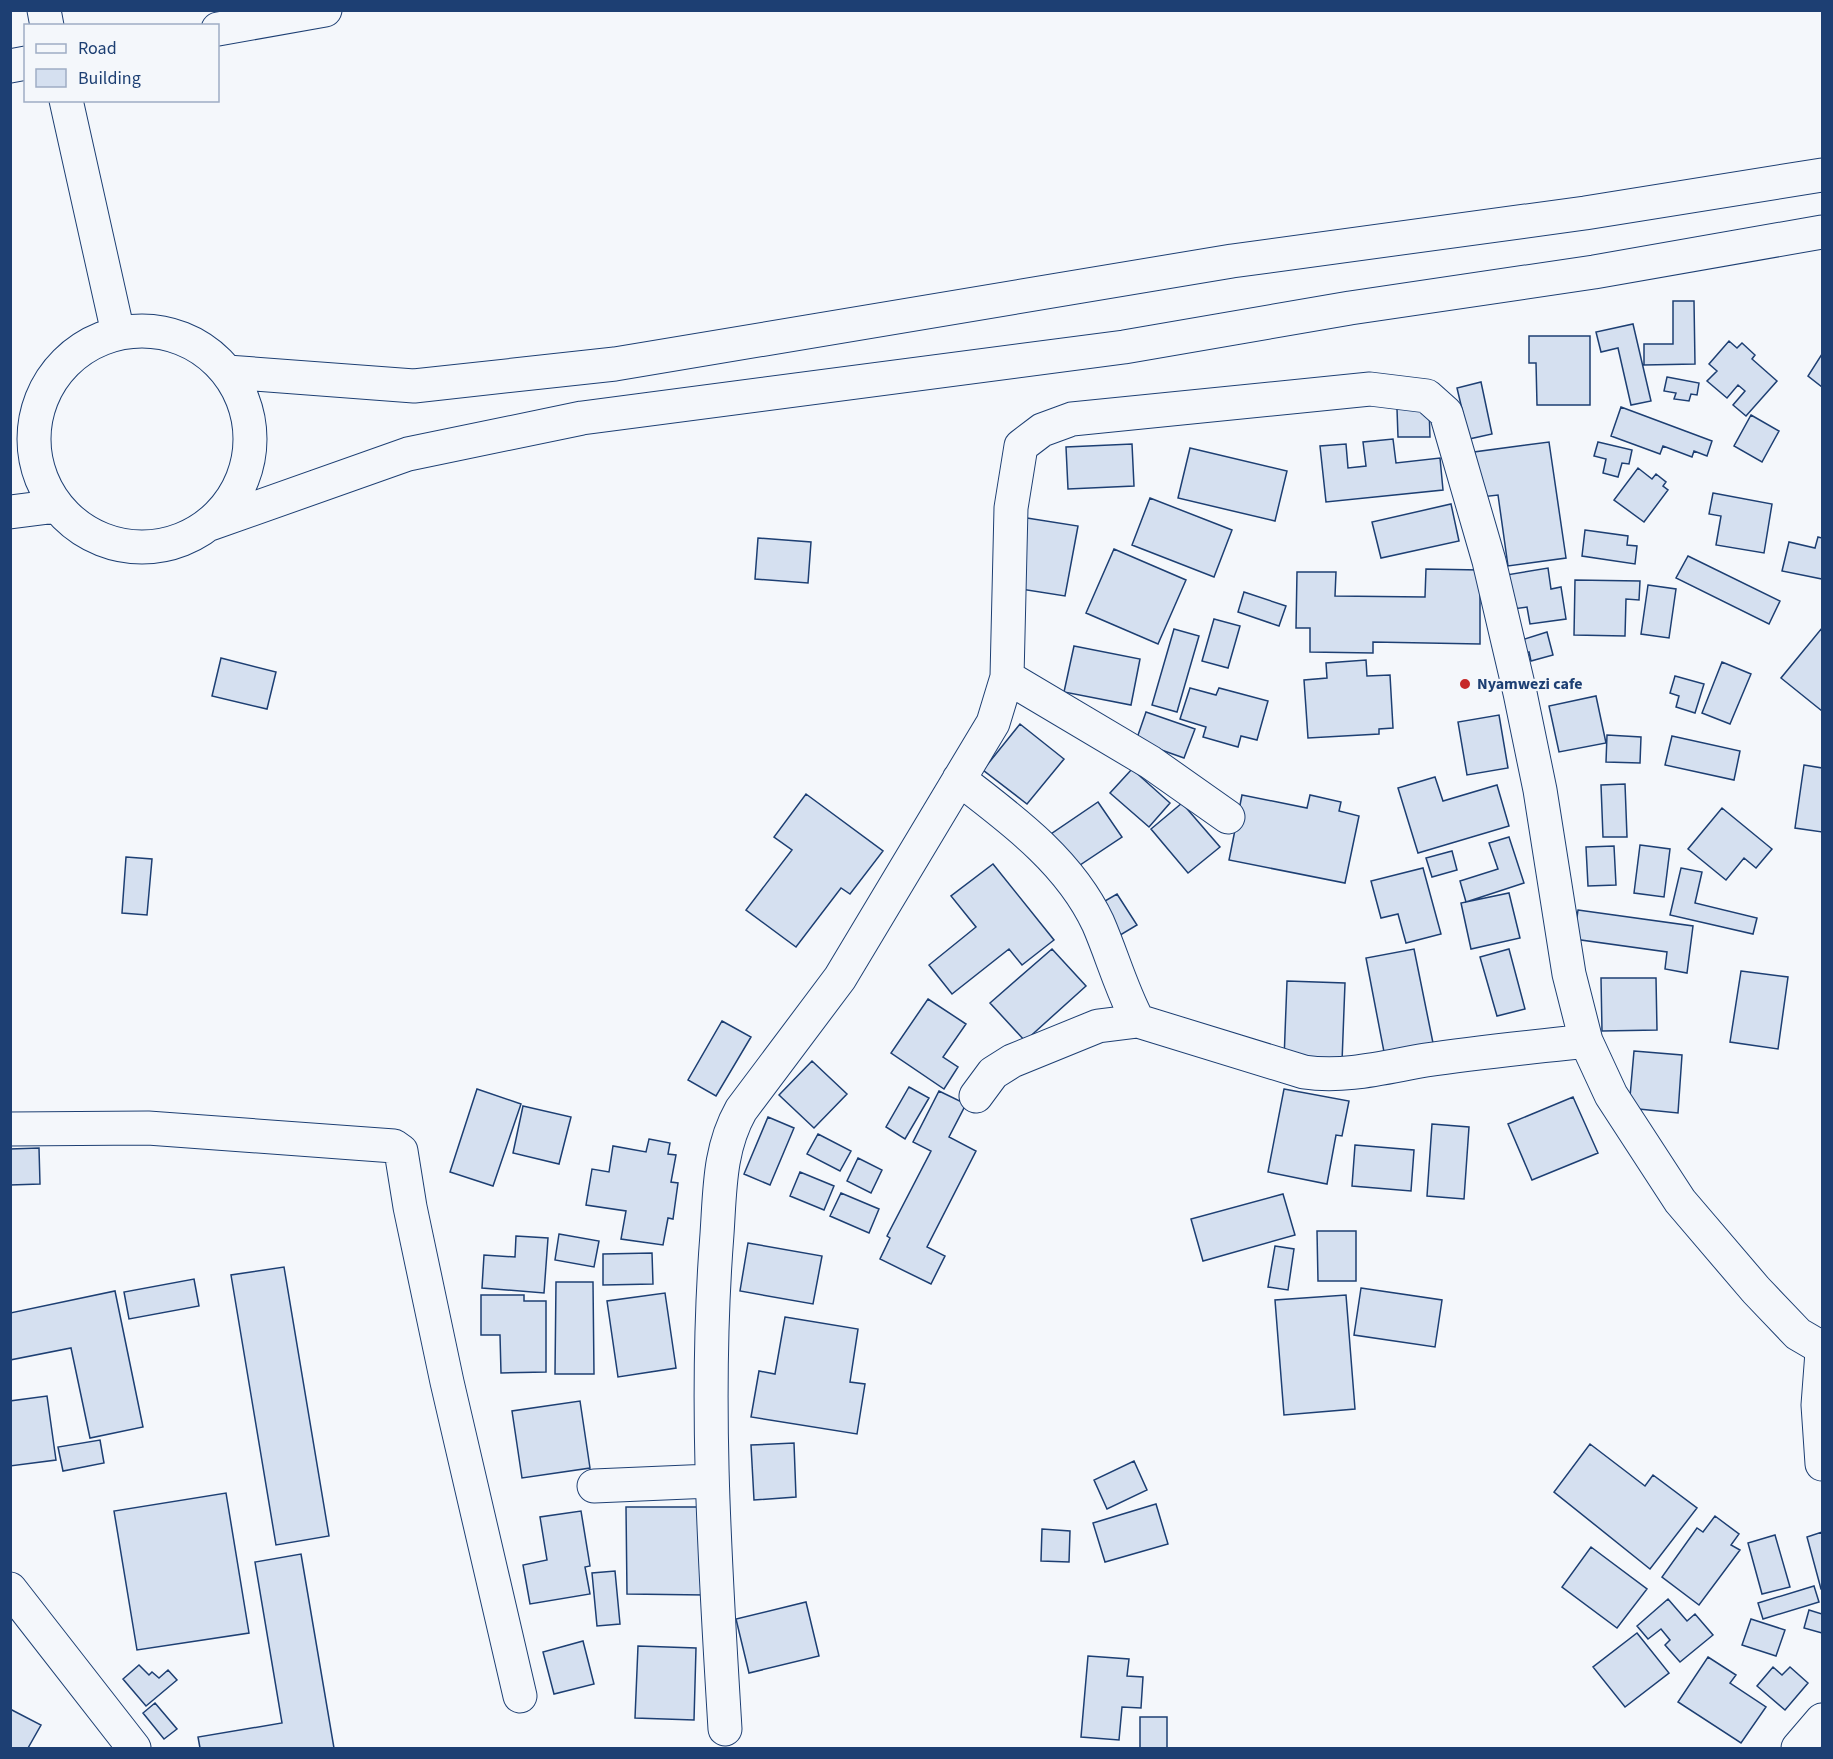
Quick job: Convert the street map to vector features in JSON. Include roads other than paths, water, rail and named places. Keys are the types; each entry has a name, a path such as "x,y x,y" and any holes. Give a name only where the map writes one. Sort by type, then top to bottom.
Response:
{"main road":[{"path":"219,29 325,10"},
{"path":"69,115 118,333"},
{"path":"227,372 414,386 615,364 1232,261 1585,213 1822,175"},
{"path":"210,524 227,507 240,487 248,464 251,439 246,407 240,392 227,372 210,354 189,341 166,333 142,330 118,333 95,341 74,354 57,371 23,419 33,438 36,463 44,486 57,506 74,523 95,537 118,544 142,547 166,545 189,537 210,524 408,454 582,418 1124,347 1350,308 1594,272 1822,232"},
{"path":"725,1729 711,1481 713,1272 718,1192 729,1132 741,1110 840,978 993,723 1007,677 1011,508 1021,446 1042,430 1072,419 1370,390 1428,396 1446,413 1489,561 1540,790 1569,974 1586,1041 1611,1095 1680,1201 1791,1327 1822,1348"},
{"path":"10,512 57,506"},
{"path":"1007,677 1150,762 1228,817"},
{"path":"959,779 1028,832 1076,886 1097,922 1124,994 1138,1021"},
{"path":"976,1096 993,1073 1012,1061 1098,1026 1138,1021 1304,1072 1324,1075 1347,1074 1428,1060 1586,1041"},
{"path":"10,1129 148,1128 394,1146 401,1151 410,1207 445,1370 520,1696"},
{"path":"1822,1352 1818,1405 1822,1464"},
{"path":"594,1486 711,1481"},
{"path":"10,1589 134,1749"},
{"path":"1798,1749 1822,1720"}],"place":[{"name":"Nyamwezi cafe","path":"1465,684"}]}
